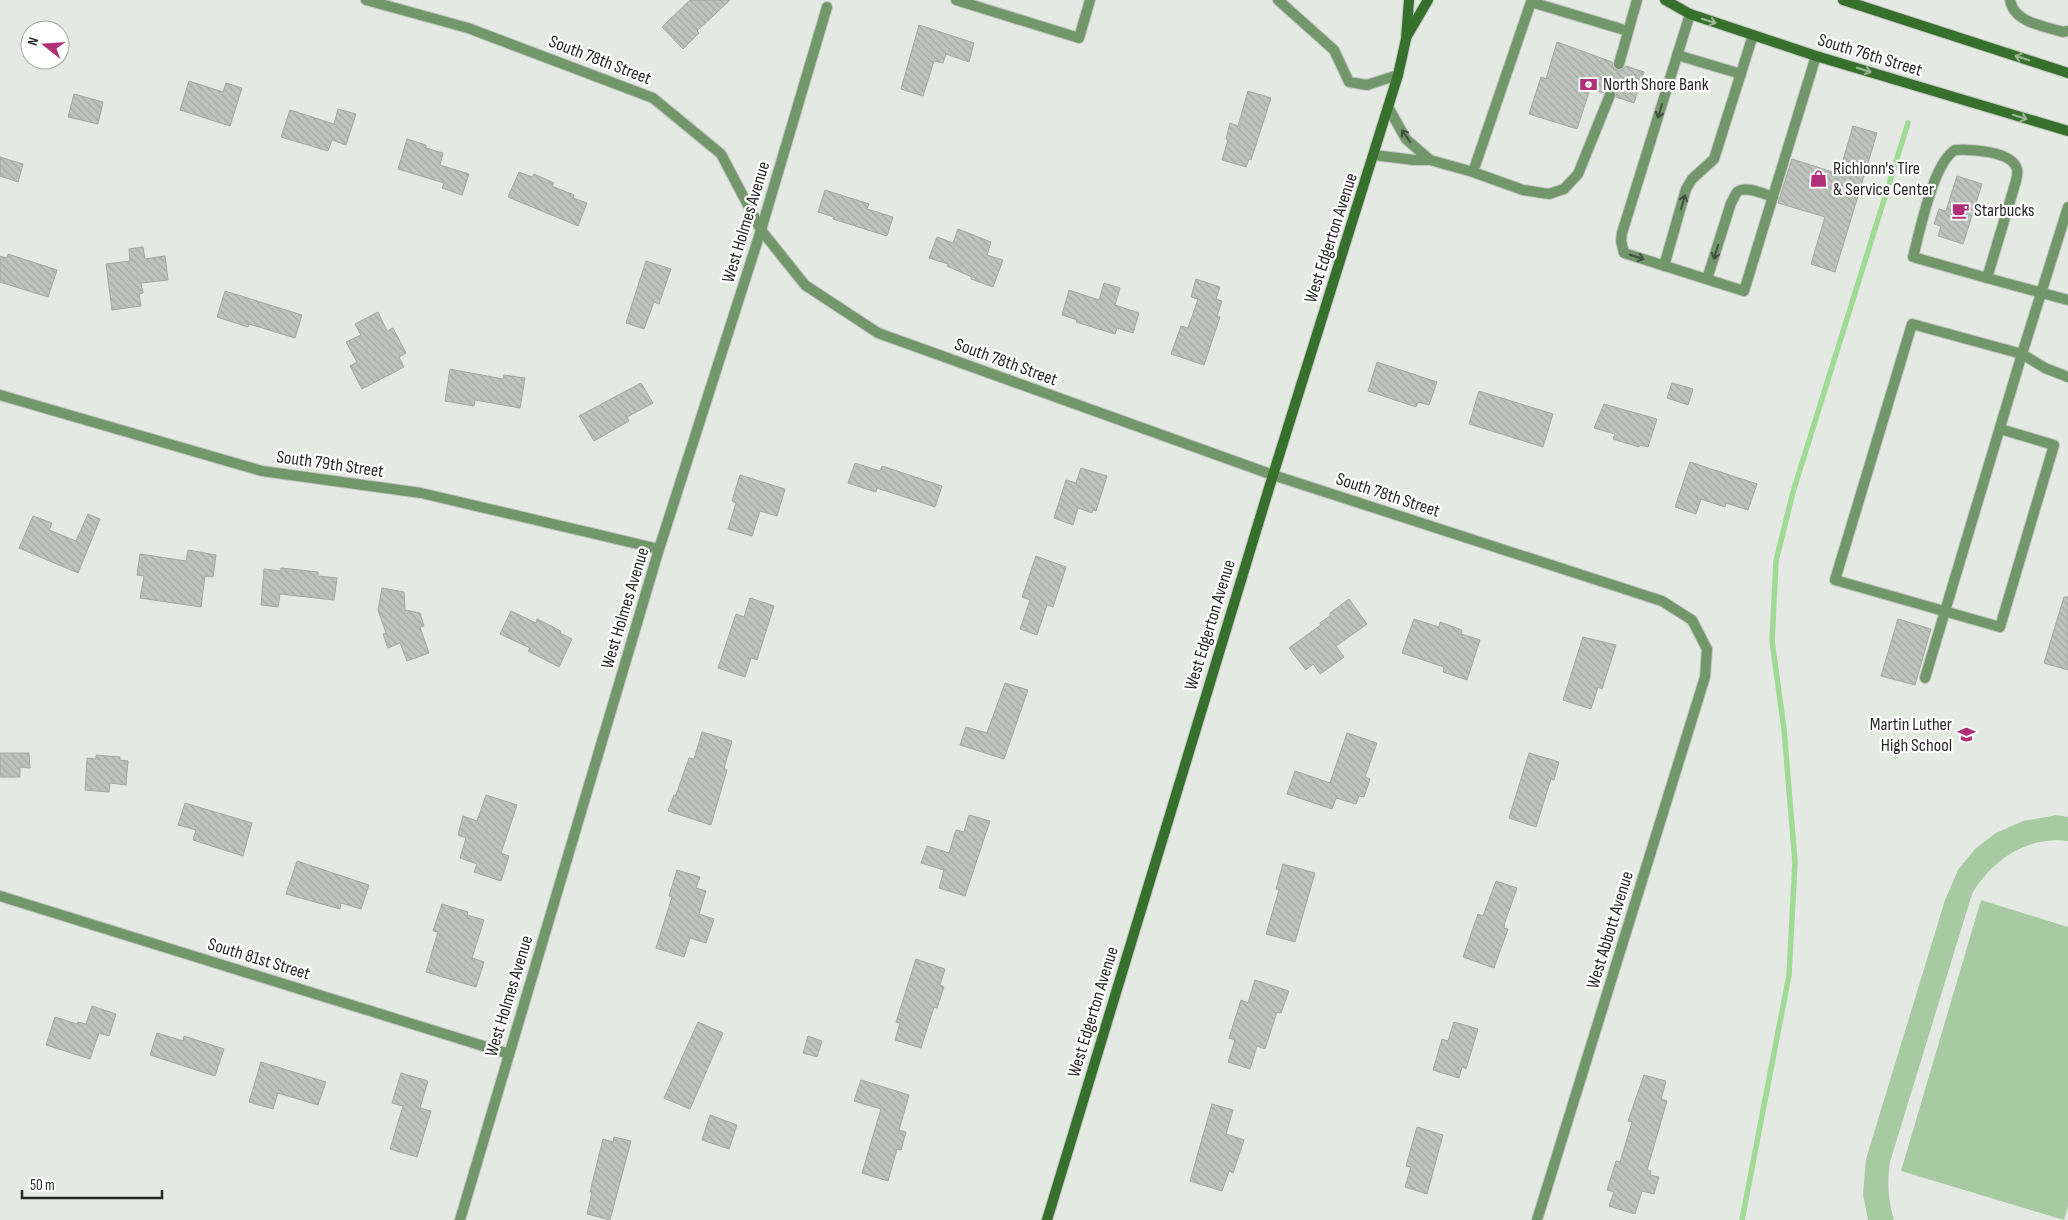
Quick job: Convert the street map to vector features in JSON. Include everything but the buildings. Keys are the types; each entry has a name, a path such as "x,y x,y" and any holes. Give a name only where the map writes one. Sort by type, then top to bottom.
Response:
{"street":[{"name":"South 78th Street","path":"366,0 468,28 653,98 721,154 761,230 805,285 878,333 1273,475 1662,601 1692,620 1707,649"},
{"path":"956,0 1079,38 1090,0"},
{"path":"1278,0 1334,50 1349,82 1367,85 1398,75"},
{"name":"West Edgerton Avenue","path":"1047,1220 1273,475 1398,75 1406,39 1409,0"},
{"name":"West Edgerton Avenue","path":"1406,39 1428,0"},
{"path":"1619,64 1637,0"},
{"name":"South 76th Street","path":"1665,0 1690,14 1816,56 2068,131"},
{"path":"1843,0 2068,74"},
{"path":"2010,0 2011,6 2018,17 2068,32"},
{"path":"1472,172 1532,2 1628,31"},
{"name":"West Holmes Avenue","path":"460,1220 659,549 761,230 826,7"},
{"path":"1690,14 1621,241 1624,253 1744,292 1816,56"},
{"path":"1664,266 1686,189 1692,179 1714,159 1753,35"},
{"path":"1677,55 1741,74"},
{"path":"1374,155 1430,160 1523,190 1550,194 1564,189 1578,174 1610,95"},
{"path":"1388,107 1406,139 1430,160"},
{"path":"1987,278 2016,181 2017,169 2012,160 2001,155 1955,150 1948,155 1938,171 1913,257 2040,294 2068,300"},
{"path":"1708,279 1731,203 1737,192 1748,190 1773,196"},
{"path":"1925,678 2040,294 2068,207"},
{"path":"2000,429 2054,445 2000,627 1835,580 1912,324 2022,354 2045,368 2068,377"},
{"name":"South 79th Street","path":"0,395 262,471 421,493 659,549"},
{"name":"West Abbott Avenue","path":"1537,1220 1705,677 1707,649"},
{"name":"South 81st Street","path":"0,896 509,1054"}],"green space":[{"path":"2057,815 2068,817 2068,841 2038,842 2012,853 1990,871 1972,894 1890,1162 1889,1191 1894,1220 1868,1220 1863,1194 1866,1159 1945,900 1958,870 1975,849 1996,833 2023,821"},
{"path":"1981,900 2068,927 2068,1206 2064,1220 1901,1171"}],"waterway":[{"path":"1742,1220 1789,975 1795,862 1784,729 1772,641 1776,561 1793,492 1908,123"}],"place":[{"name":"North Shore Bank","path":"1589,84"},
{"name":"Richlonn's Tire & Service Center","path":"1819,178"},
{"name":"Starbucks","path":"1960,210"},
{"name":"Martin Luther High School","path":"1966,734"}]}
